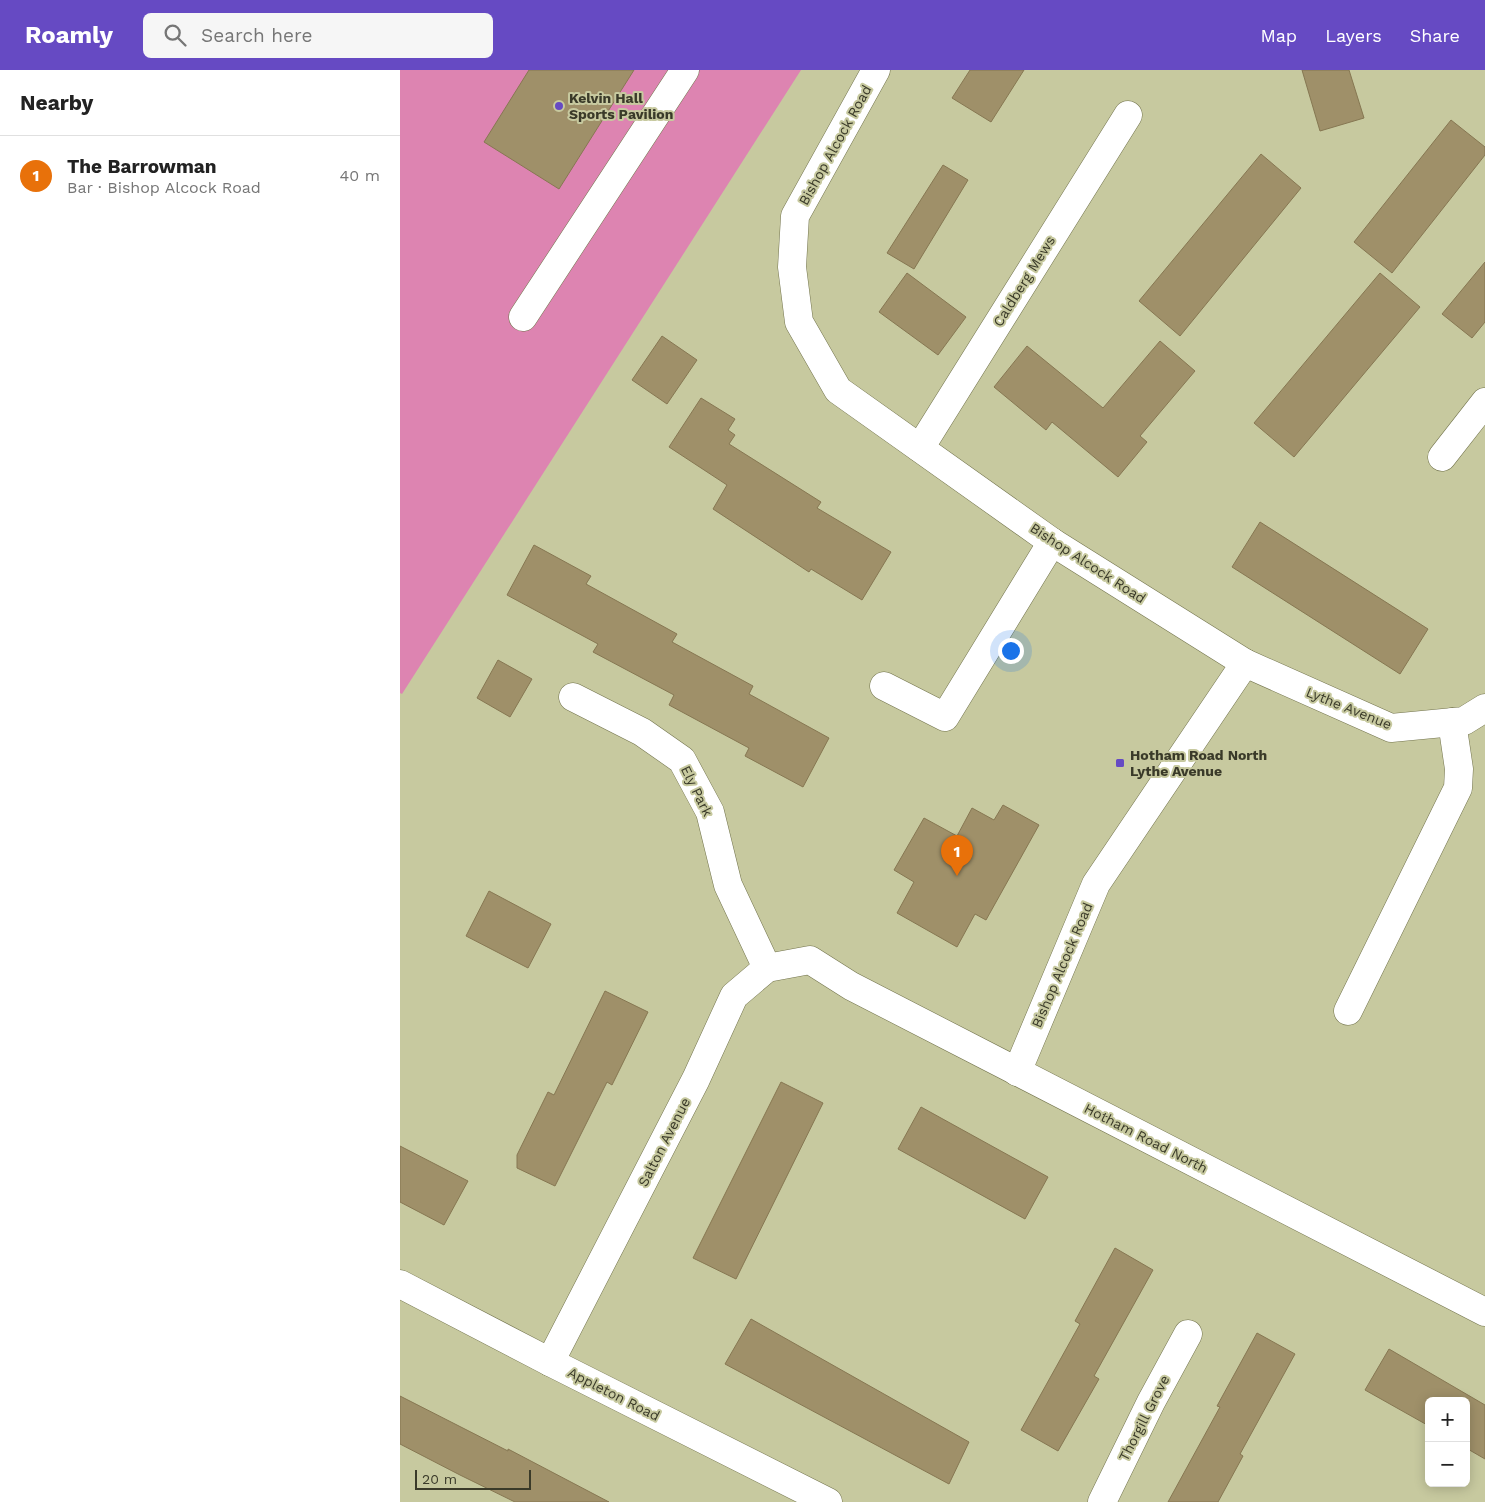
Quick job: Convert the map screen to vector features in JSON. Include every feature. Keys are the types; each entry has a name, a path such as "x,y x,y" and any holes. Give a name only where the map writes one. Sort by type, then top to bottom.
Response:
{"street":[{"path":"523,317 685,70"},
{"name":"Bishop Alcock Road","path":"876,70 795,216 792,267 799,322 838,390 1052,542 1244,663 1096,884 1017,1072"},
{"name":"Caldberg Mews","path":"920,448 1128,114"},
{"path":"1442,457 1485,402"},
{"path":"884,686 945,718 1052,542"},
{"name":"Lythe Avenue","path":"1244,663 1391,728 1464,721 1485,708"},
{"name":"Ely Park","path":"573,697 642,732 682,760 710,812 728,885 768,968"},
{"path":"1348,1011 1458,788 1459,769 1452,722"},
{"name":"Hotham Road North","path":"810,960 851,986 1485,1312"},
{"name":"Salton Avenue","path":"550,1362 696,1079 734,996 768,968 810,960"},
{"name":"Appleton Road","path":"400,1284 828,1502"},
{"name":"Thorgill Grove","path":"1102,1502 1151,1402 1188,1334"}],"shaded area":[{"path":"400,70 801,70 402,694 400,693"}],"building":[{"name":"Kelvin Hall Sports Pavilion","path":"529,70 634,70 559,189 484,142"},
{"path":"970,70 1024,70 991,122 952,98"},
{"path":"1302,70 1349,70 1364,118 1320,131"},
{"path":"1451,120 1485,147 1485,155 1392,273 1354,242"},
{"path":"1261,154 1301,188 1180,336 1139,301"},
{"path":"943,165 968,180 914,269 887,253"},
{"path":"1485,262 1485,322 1472,338 1442,314"},
{"path":"907,273 966,317 938,355 879,312"},
{"path":"1380,273 1420,307 1294,457 1254,423"},
{"path":"662,336 697,360 667,404 632,380"},
{"path":"1160,341 1195,371 1140,436 1147,442 1118,477 1052,422 1046,430 994,387 1027,346 1103,408"},
{"path":"701,398 735,419 728,430 735,435 729,444 821,502 817,508 891,552 862,600 811,569 809,572 713,509 727,485 669,447"},
{"path":"1260,522 1428,629 1400,674 1232,567"},
{"path":"534,545 591,576 586,584 677,634 672,642 753,686 749,694 829,738 803,787 745,756 749,748 669,705 674,695 593,652 598,644 507,595"},
{"path":"498,660 532,679 510,717 477,698"},
{"path":"1003,805 1039,825 986,920 975,914 957,947 897,913 914,882 894,870 924,818 957,836 972,808 994,820"},
{"path":"489,891 551,924 528,968 466,936"},
{"path":"605,991 648,1012 612,1085 607,1082 555,1186 517,1168 517,1155 548,1092 554,1095"},
{"path":"781,1082 823,1103 736,1279 693,1258"},
{"path":"921,1107 1048,1177 1025,1219 898,1149"},
{"path":"400,1146 468,1181 444,1225 400,1202"},
{"path":"1115,1248 1153,1270 1094,1376 1099,1379 1058,1451 1021,1430 1080,1324 1075,1321"},
{"path":"751,1319 969,1442 949,1484 725,1364"},
{"path":"1257,1333 1295,1354 1240,1454 1243,1456 1218,1502 1168,1502 1220,1407 1217,1406"},
{"path":"1389,1349 1485,1405 1485,1459 1470,1450 1470,1397 1425,1397 1425,1424 1365,1390"},
{"path":"400,1396 508,1451 508,1449 609,1502 515,1502 460,1475 400,1444"}],"place":[{"name":"Kelvin Hall Sports Pavilion","path":"559,106"},
{"name":"Hotham Road North Lythe Avenue","path":"1120,763"},
{"name":"The Barrowman","path":"957,876"}]}
